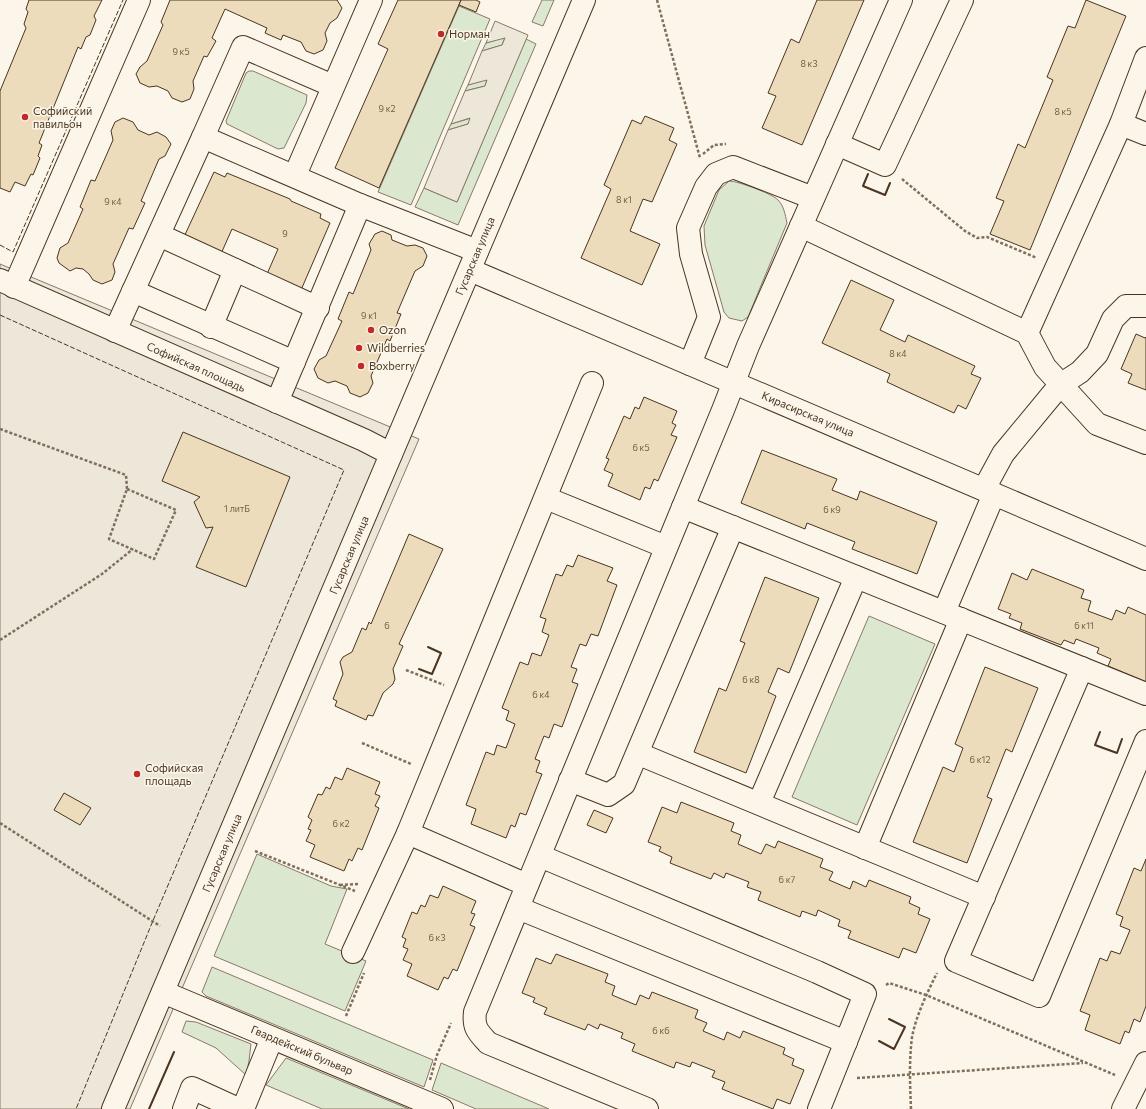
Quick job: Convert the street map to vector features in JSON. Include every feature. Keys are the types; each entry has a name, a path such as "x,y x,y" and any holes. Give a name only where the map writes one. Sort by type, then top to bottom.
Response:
{"street":[{"path":"7,284 139,0"},
{"path":"295,175 371,0"},
{"name":"Гусарская улица","path":"113,1109 584,0"},
{"path":"646,1109 488,1043 478,1032 474,1022 475,1012 748,346 901,0"},
{"path":"837,144 885,164 962,0"},
{"path":"115,331 243,47 333,86"},
{"path":"1027,333 1121,124 1146,58"},
{"path":"1121,124 1146,134"},
{"name":"Кирасирская улица","path":"203,137 295,175 360,205 690,364 1146,559"},
{"path":"690,364 709,317 691,254 688,228 706,187 716,174 732,167 813,198"},
{"path":"277,402 318,308 360,205"},
{"path":"801,226 1027,333 1045,367 1060,386 1097,424 1146,443"},
{"path":"159,235 318,308"},
{"path":"211,327 235,270"},
{"name":"Софийская площадь","path":"7,284 277,402 391,454"},
{"path":"133,291 211,327 294,362"},
{"path":"865,848 952,616 989,492 1003,454 1060,386 1080,372 1097,354 1113,319 1126,306 1146,306"},
{"path":"359,961 377,900 408,833 592,383"},
{"path":"546,498 666,547"},
{"path":"683,507 1146,694"},
{"path":"570,780 608,796 624,784 639,754 733,527"},
{"path":"759,803 856,577"},
{"path":"1082,668 956,961 1039,996 1146,741"},
{"path":"639,754 984,897"},
{"path":"408,833 527,885"},
{"path":"540,856 810,968 865,994 819,1109"},
{"path":"518,908 846,1042"},
{"name":"Гвардейский бульвар","path":"163,992 442,1109"},
{"path":"243,1109 272,1038"},
{"path":"1123,1109 1146,1062"},
{"path":"184,1109 192,1088 238,1109"}],"path":[{"path":"657,0 700,158"},
{"path":"885,164 965,232 977,238 986,238 1058,266"},
{"path":"0,429 126,475 127,489 109,539 154,558 176,510 127,489"},
{"path":"0,640 102,574 133,549"},
{"path":"406,670 465,693"},
{"path":"362,743 432,772"},
{"path":"0,823 160,926"},
{"path":"255,851 377,900"},
{"path":"346,1016 359,961"},
{"path":"910,1109 912,1036 926,995 939,968 956,961"},
{"path":"865,994 889,983 926,995 1136,1083"},
{"path":"434,1066 453,1016"},
{"path":"831,1080 1084,1062"}],"green space":[{"path":"542,0 554,0 543,26 532,22"},
{"path":"459,6 490,19 411,205 378,192"},
{"path":"505,37 502,45 482,51 486,43"},
{"path":"526,39 536,44 458,225 415,207 424,188 457,202"},
{"path":"253,71 307,95 306,103 284,148 278,149 227,124 226,121 246,73"},
{"path":"487,79 485,86 465,91 468,85"},
{"path":"471,118 468,124 448,130 451,124"},
{"path":"729,181 755,188 775,197 783,208 787,223 748,317 742,321 729,318 724,312 705,245 704,226 719,190"},
{"path":"869,616 935,644 857,825 792,797"},
{"path":"257,854 331,886 347,889 325,944 366,961 345,1011 214,956"},
{"path":"212,967 433,1060 424,1087 206,996 202,992"},
{"path":"186,1021 196,1022 251,1044 246,1075 216,1048 182,1032"},
{"path":"286,1058 409,1109 322,1109 266,1085"},
{"path":"441,1063 549,1109 476,1109 432,1090"}],"shaded area":[{"path":"495,21 528,35 457,202 424,188 448,130 468,124 470,118 451,124 465,91 485,86 487,80 468,85 482,51 502,45 505,38 486,43"},
{"name":"Софийская площадь","path":"0,264 419,439 130,1109 0,1109"}],"building":[{"name":"Софийский павильон","path":"29,0 102,0 94,16 96,20 90,35 86,37 81,49 78,47 39,143 42,145 38,156 40,158 33,175 31,174 25,186 15,182 10,192 0,188 0,91 26,28 24,24 28,12 26,9"},
{"path":"170,0 337,0 342,8 337,18 330,23 325,33 327,41 323,50 314,54 306,51 301,42 283,35 281,40 265,33 267,28 225,9 212,38 216,41 207,57 204,56 193,81 194,89 190,99 182,102 172,98 168,91 157,86 149,87 140,83 136,74 140,67 147,61 163,25 161,22"},
{"path":"398,0 461,0 379,188 335,168 388,49 378,44"},
{"path":"461,0 476,0 480,2 476,12 459,5"},
{"path":"817,0 864,0 802,145 762,128 776,96 768,93 791,39 799,43"},
{"path":"1086,0 1126,16 1030,250 990,234 1004,201 996,198 1018,144 1025,148 1053,80 1047,77 1068,26 1075,28"},
{"path":"645,116 674,128 669,140 677,144 652,202 643,199 630,231 660,244 642,285 581,258 611,189 604,185 632,120 641,124"},
{"path":"123,118 133,122 138,130 149,135 157,132 166,137 171,144 165,156 159,159 141,201 145,203 133,229 129,228 113,264 115,272 112,280 102,284 93,280 83,269 76,268 70,271 59,263 57,258 60,248 68,243 83,209 80,207 91,180 95,181 113,140 111,131 115,122"},
{"path":"214,172 225,177 227,173 290,199 291,201 321,214 320,218 330,223 301,290 267,274 278,249 232,229 220,256 183,239"},
{"path":"382,231 391,235 392,240 407,246 415,245 423,248 427,256 423,266 415,271 397,313 401,314 390,341 387,339 371,376 373,383 368,393 360,397 350,393 347,386 335,381 328,383 318,378 314,369 319,360 326,356 342,321 338,319 349,292 353,294 371,250 369,244 375,234"},
{"path":"851,280 894,300 880,330 905,342 908,335 975,366 971,374 981,378 966,409 958,405 954,413 906,391 887,382 890,374 822,343"},
{"path":"1136,334 1145,338 1146,337 1146,390 1128,383 1132,374 1121,369"},
{"path":"644,397 677,411 672,423 676,425 671,435 677,437 658,481 654,479 650,489 645,487 640,500 608,486 613,474 604,470 609,459 606,458 624,416 630,419 635,407 639,409"},
{"path":"183,432 290,477 246,587 196,567 213,527 206,528 194,502 200,497 162,481"},
{"path":"762,450 837,479 832,490 857,500 860,491 937,522 917,574 852,549 855,542 807,523 805,529 741,503"},
{"path":"409,534 443,549 399,644 403,646 393,669 395,679 393,684 383,693 373,716 368,715 366,720 335,706 337,701 333,699 343,674 340,662 343,657 352,652 362,628 366,630 369,622 371,624"},
{"path":"578,555 613,568 607,581 617,585 598,636 591,634 586,646 580,644 571,667 577,669 572,682 578,684 562,727 554,724 549,738 544,736 535,759 540,761 536,772 542,774 526,815 520,813 515,827 511,825 506,838 471,824 476,809 466,805 486,752 494,755 497,745 506,748 515,724 506,720 509,711 502,708 520,662 528,665 532,653 541,656 549,635 542,632 546,619 540,617 556,574 562,576 567,565 573,567"},
{"path":"1032,569 1084,590 1081,598 1091,601 1088,611 1112,620 1116,610 1125,614 1128,607 1146,615 1146,682 1108,666 1111,659 1097,653 1099,648 1076,639 1074,644 1064,640 1061,645 1020,629 1022,623 1009,618 1011,614 998,609 1012,573 1027,580"},
{"path":"765,577 819,598 789,673 778,668 768,692 776,696 746,773 694,752 719,688 726,691 745,643 740,641"},
{"path":"985,667 1038,688 1012,752 1006,749 987,797 992,799 967,863 913,842 943,767 954,772 963,748 955,744"},
{"path":"347,768 380,782 375,794 380,796 375,806 379,808 362,850 358,848 352,861 349,859 344,871 310,857 315,845 306,841 311,830 308,829 312,820 308,817 318,794 322,795 326,787 330,789 335,777 342,780"},
{"path":"64,793 91,808 80,825 54,810"},
{"path":"681,802 734,823 731,831 741,835 738,844 761,854 766,844 775,848 778,841 823,859 820,867 833,872 829,880 850,889 853,881 866,887 869,880 911,897 909,903 920,908 918,914 930,919 916,953 903,948 899,958 848,938 851,931 838,926 840,920 818,910 816,916 802,911 800,917 758,900 761,892 747,887 749,882 726,873 724,878 714,873 711,879 670,863 672,857 659,851 661,847 648,842 662,807 677,813"},
{"path":"594,810 613,818 606,833 587,825"},
{"path":"1146,859 1146,1006 1140,1022 1134,1019 1129,1033 1125,1031 1120,1044 1085,1030 1090,1015 1080,1011 1100,958 1107,961 1111,951 1120,954 1130,930 1120,926 1123,917 1116,914 1134,868 1141,871"},
{"path":"443,886 476,901 471,913 475,914 470,925 475,927 457,971 453,969 448,979 444,977 438,990 407,976 412,964 403,960 408,949 403,947 406,939 402,937 412,912 417,914 421,905 425,907 430,895 438,898"},
{"path":"556,954 608,974 605,982 615,986 612,995 636,1005 640,995 649,999 652,992 698,1010 695,1018 707,1023 703,1031 724,1040 727,1032 740,1038 743,1031 785,1048 783,1054 794,1059 792,1065 804,1070 790,1104 777,1099 773,1109 722,1089 725,1082 712,1077 715,1071 692,1062 690,1067 676,1062 674,1068 632,1051 635,1044 621,1038 623,1033 600,1024 598,1029 588,1024 585,1030 544,1014 547,1008 533,1002 535,998 522,993 536,958 551,964"}],"fence":[{"path":"0,245 13,252 123,0"},
{"path":"0,315 344,470 152,923 76,1109"}],"wall":[{"path":"868,174 863,186 885,195 890,183"},
{"path":"419,669 432,674 441,653 428,647"},
{"path":"1100,732 1095,745 1117,753 1122,739"},
{"path":"879,1041 894,1049 905,1027 889,1019"},
{"path":"149,1109 174,1052"}],"place":[{"name":"Норман","path":"441,34"},
{"name":"Софийский павильон","path":"25,117"},
{"name":"Ozon","path":"371,330"},
{"name":"Wildberries","path":"359,348"},
{"name":"Boxberry","path":"361,366"},
{"name":"Софийская площадь","path":"137,774"}]}
